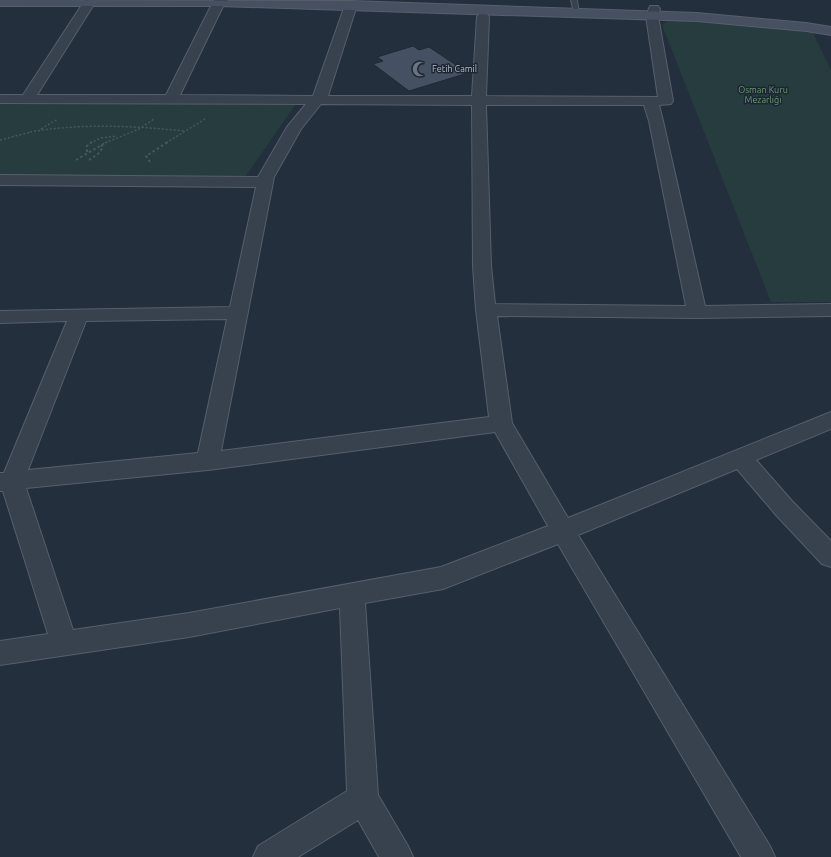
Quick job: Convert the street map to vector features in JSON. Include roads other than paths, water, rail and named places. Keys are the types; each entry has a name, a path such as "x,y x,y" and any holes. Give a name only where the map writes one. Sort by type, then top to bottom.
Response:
{"main road":[{"path":"412,0 575,6 653,12 806,27 831,31"},
{"path":"0,2 220,1 351,5 575,6"},
{"path":"653,12 712,11 831,24"}],"street":[{"path":"27,100 90,1"},
{"path":"168,100 220,1"},
{"path":"208,461 266,177 294,127 321,95 351,5"},
{"path":"0,99 666,101 653,12"},
{"path":"483,17 479,100 482,266 486,310 501,423 759,857"},
{"path":"650,101 656,122 697,312"},
{"path":"0,180 265,182"},
{"path":"486,310 697,312 831,310"},
{"path":"0,317 79,314 238,313"},
{"path":"64,644 6,482 79,314"},
{"path":"0,653 189,625 443,578 564,531 831,420"},
{"path":"6,482 208,461 501,423"},
{"path":"740,457 784,508 831,557"},
{"path":"352,595 363,799 397,857"},
{"path":"269,857 363,799"}],"place":[{"name":"Fetih Camiİ","path":"420,69"}],"park label":[{"name":"Osman Kuru Mezarlığı","path":"763,96"}]}
